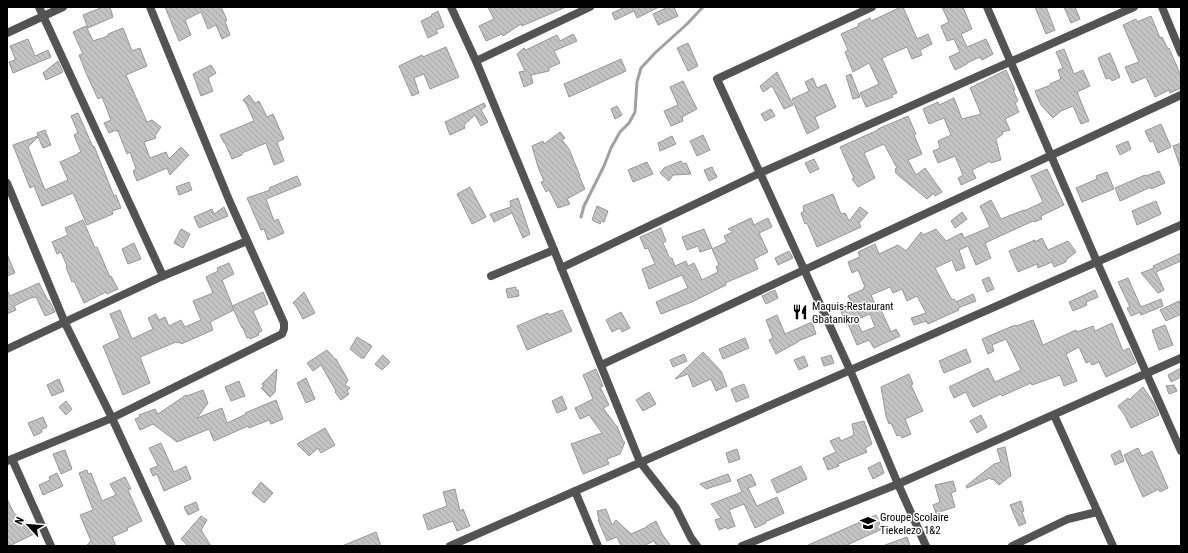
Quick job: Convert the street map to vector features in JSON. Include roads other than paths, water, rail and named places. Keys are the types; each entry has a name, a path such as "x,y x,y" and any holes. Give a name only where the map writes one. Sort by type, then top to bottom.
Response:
{"street":[{"path":"39,7 163,276"},
{"path":"7,33 64,7"},
{"path":"51,546 9,460 112,418 282,334 284,330 284,323 229,200 150,7"},
{"path":"451,7 476,61 640,462 676,508 691,538 697,546"},
{"path":"476,61 590,7"},
{"path":"872,7 717,79 850,370 926,546"},
{"path":"987,7 1050,156 1181,451"},
{"path":"561,268 760,173 1134,7"},
{"path":"1162,7 1181,53"},
{"path":"601,365 1181,95"},
{"path":"7,183 65,323 112,418 171,546"},
{"path":"450,546 1181,225"},
{"path":"7,349 163,276 248,241"},
{"path":"491,276 554,250"},
{"path":"742,546 898,484 1181,358"},
{"path":"1054,415 1113,546"},
{"path":"575,491 598,546"},
{"path":"1012,546 1068,519 1097,512"}],"waterway":[{"path":"581,217 584,206 604,166 611,148 620,132 629,123 635,112 637,82 641,68 703,7"}],"place":[{"name":"Maquis-Restaurant Gbatanikro","path":"800,312"},
{"name":"Groupe Scolaire Tiekelezo 1&2","path":"868,523"}]}
